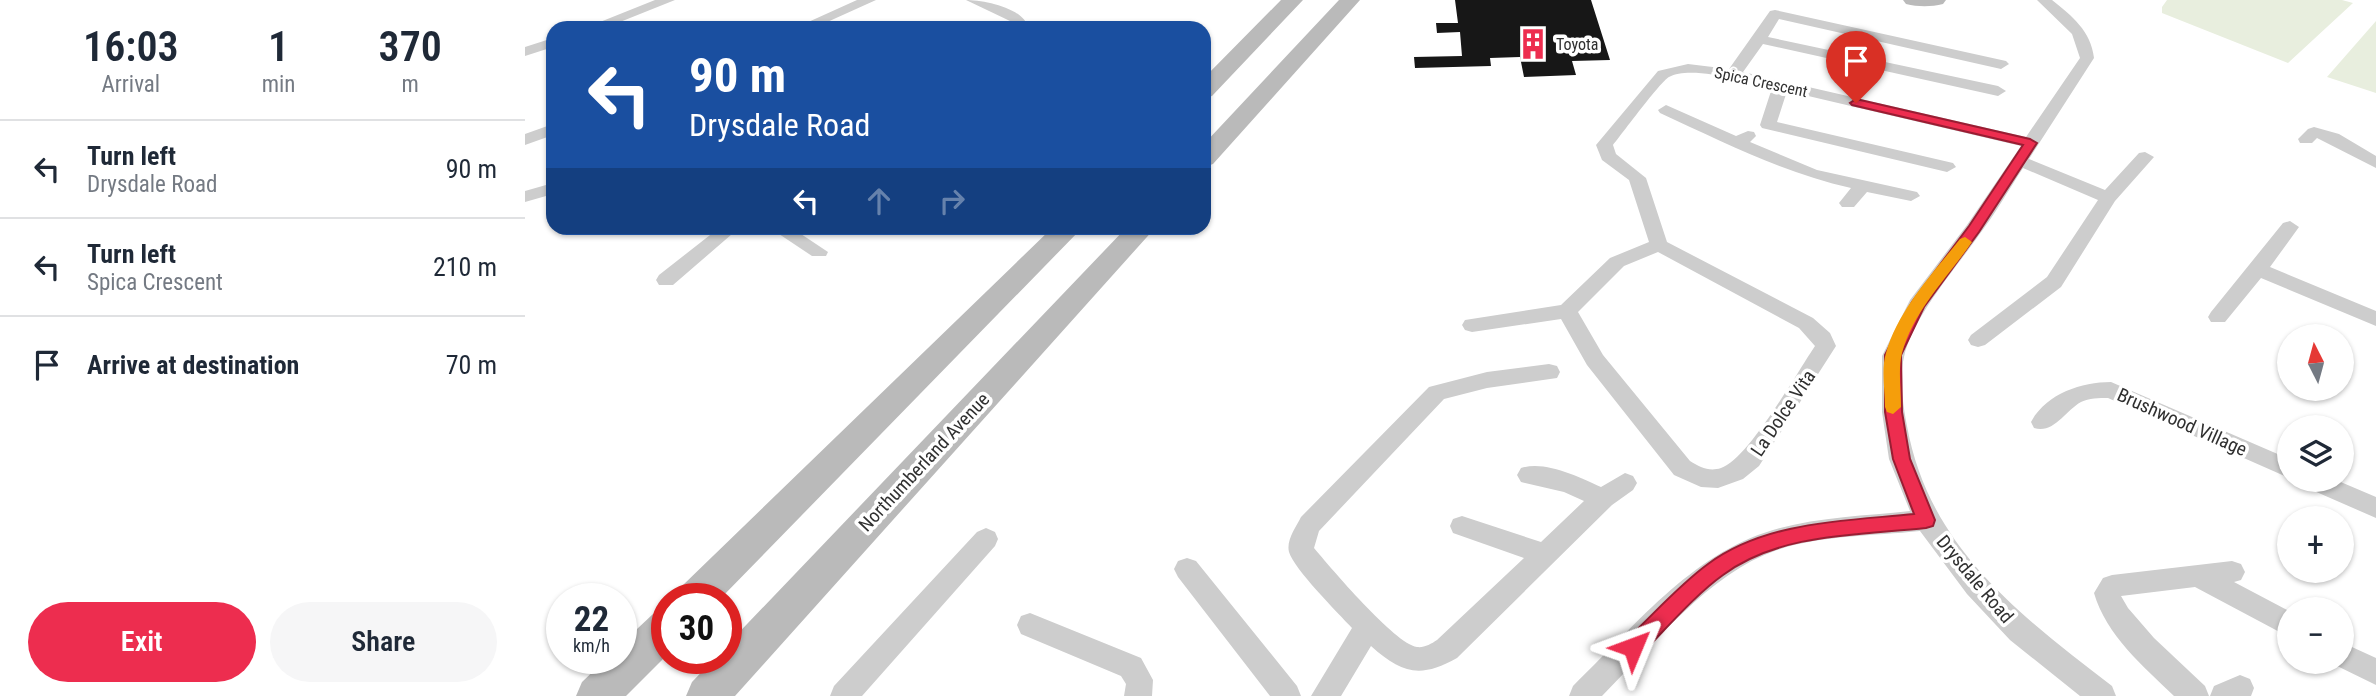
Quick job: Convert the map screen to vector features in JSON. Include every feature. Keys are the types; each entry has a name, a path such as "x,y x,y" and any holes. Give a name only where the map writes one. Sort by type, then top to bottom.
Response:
{"main road":[{"path":"1211,84 1293,0"},
{"path":"1211,151 1350,0"},
{"path":"1913,0 1936,0"},
{"path":"711,583 1061,235"},
{"name":"Northumberland Avenue","path":"707,696 1135,235"},
{"path":"597,696 651,643"}],"street":[{"path":"610,21 668,0"},
{"path":"819,21 869,0"},
{"path":"973,0 1019,21"},
{"name":"Drysdale Road","path":"2044,0 2075,27 2087,43 2087,58 1974,229 1917,305 1893,355 1893,412 1901,459 1926,520 1976,586 2020,631 2102,696"},
{"path":"1733,74 1775,15 2001,64"},
{"path":"1759,39 1998,91"},
{"path":"525,52 546,44"},
{"name":"Spica Crescent","path":"1659,244 1637,178 1608,156 1604,145 1663,74 1688,69 1733,74 1781,85 2024,152 2108,198"},
{"path":"1768,125 1781,85"},
{"path":"1666,110 1812,174 1912,196"},
{"path":"1737,142 1768,125 1947,167"},
{"path":"525,140 546,132"},
{"path":"2312,132 2333,138 2376,163"},
{"path":"1977,340 2054,282 2108,198 2144,157"},
{"path":"1848,203 1864,184"},
{"path":"525,197 546,190"},
{"path":"2218,317 2290,227"},
{"path":"666,281 722,235"},
{"path":"791,235 819,252"},
{"path":"1472,325 1567,311 1617,262 1659,244"},
{"name":"La Dolce Vita","path":"1567,311 1595,360 1682,468 1695,477 1710,479 1721,479 1738,473 1751,460 1826,346 1823,338 1806,323 1659,244"},
{"path":"2258,269 2376,319"},
{"path":"1549,372 1484,371 1437,393 1310,524 1303,537 1301,550 1369,626 1405,657 1416,660 1432,658 1447,649 1603,498 1625,483"},
{"name":"Brushwood Village","path":"2042,422 2070,397 2084,390 2111,390 2277,464"},
{"path":"1529,475 1568,483 1603,498"},
{"path":"2340,492 2376,508"},
{"path":"1583,696 1716,569 1737,556 1772,541 1804,534 1926,520"},
{"path":"1462,526 1544,554"},
{"path":"847,695 986,539"},
{"path":"1187,569 1287,696"},
{"path":"2195,696 2171,676 2144,646 2111,606 2107,593 2112,586 2121,583 2232,572"},
{"path":"2198,576 2277,619"},
{"path":"1030,625 1131,667 1138,675 1141,685 1138,696"},
{"path":"1325,696 1369,626"},
{"path":"2354,661 2376,672"}],"green space":[{"path":"2167,0 2342,0 2353,3 2288,63 2162,13 2162,7"},
{"path":"2376,21 2376,93 2327,77"}],"building":[{"name":"Toyota","path":"1455,0 1591,0 1610,60 1572,61 1576,75 1524,77 1520,57 1490,58 1491,66 1415,68 1414,57 1462,56 1460,32 1437,33 1436,23 1458,23"}],"slow traffic":[{"path":"1893,407 1893,355 1900,337 1917,305 1965,242"}],"place":[{"name":"Toyota","path":"1533,44"}],"route":[{"path":"1633,647 1716,569 1755,548 1804,534 1926,520 1901,459 1893,412 1893,355 1917,305 1974,229 2030,143 1856,103"}]}
